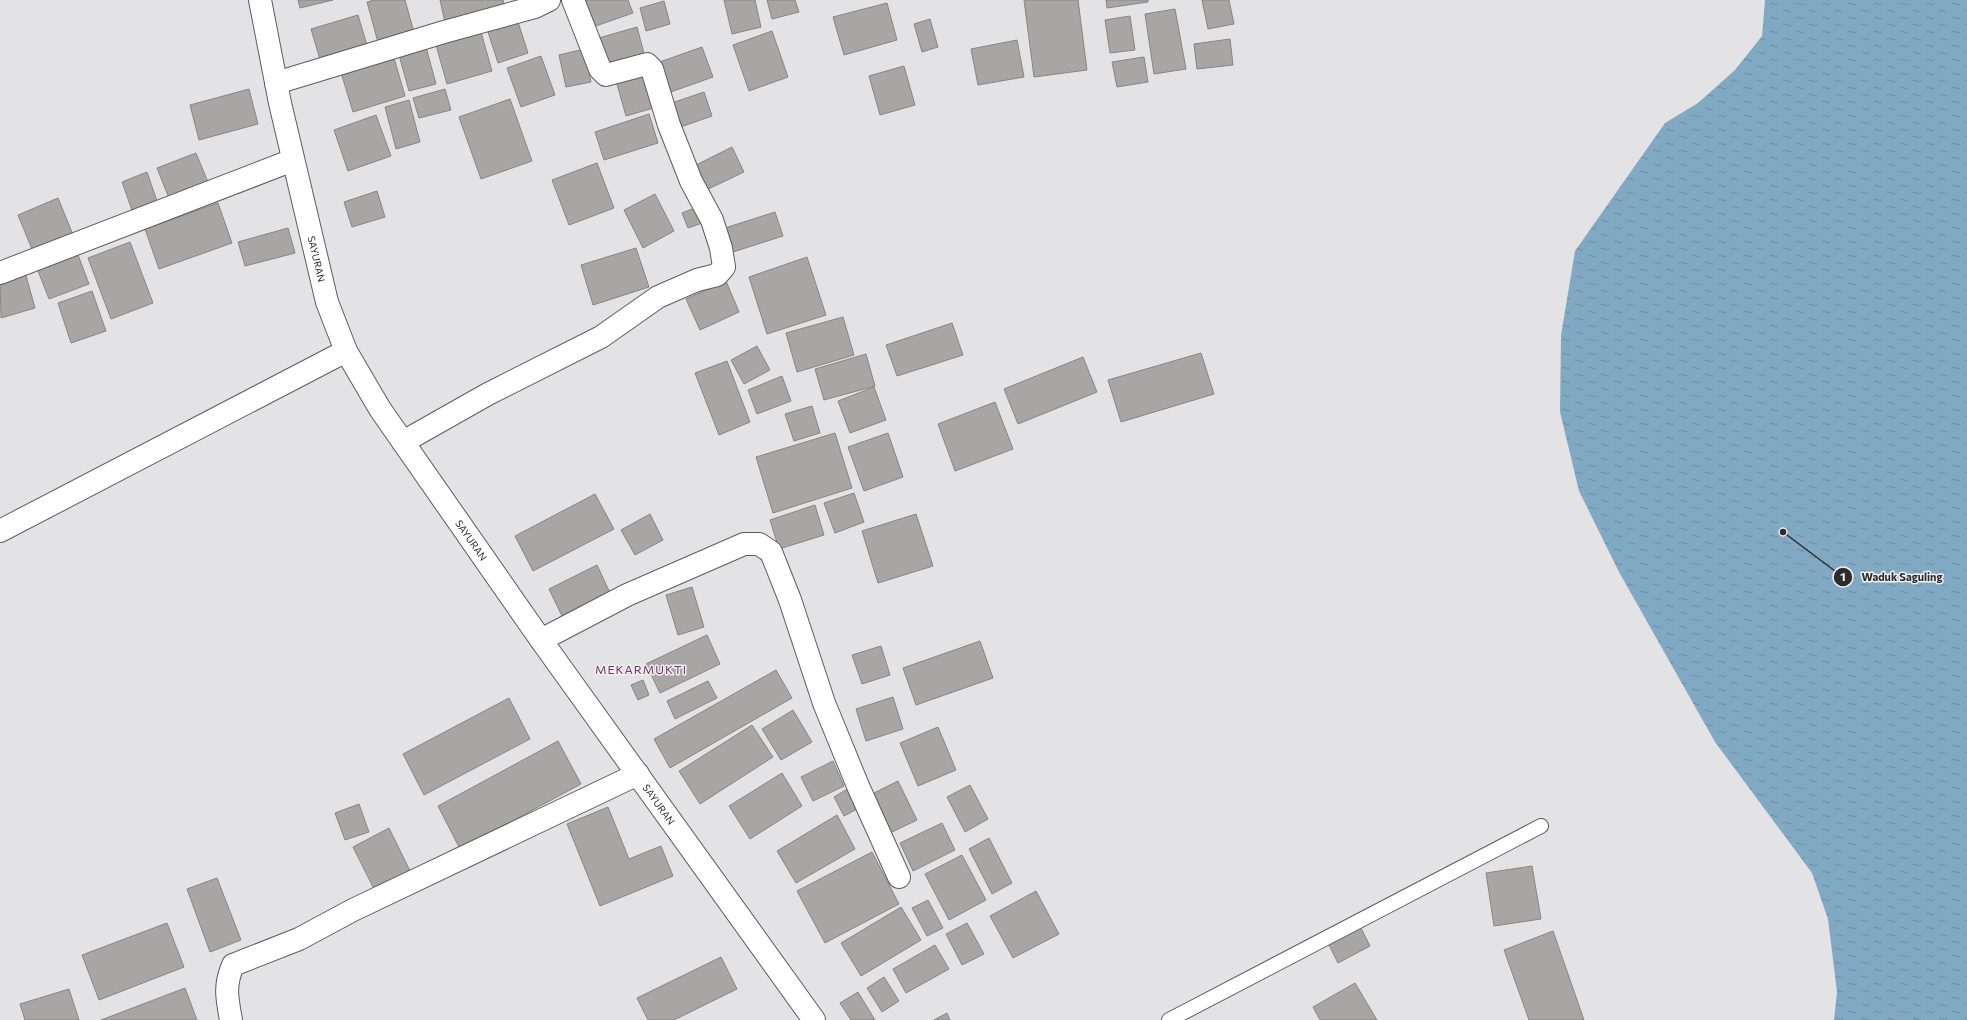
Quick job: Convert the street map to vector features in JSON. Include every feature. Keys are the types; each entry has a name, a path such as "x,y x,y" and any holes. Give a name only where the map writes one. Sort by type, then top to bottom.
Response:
{"street":[{"name":"SAYURAN","path":"260,0 276,84 327,302 346,351 380,409 541,640 814,1020"},
{"path":"276,84 444,32 535,7 549,0"},
{"path":"403,442 488,394 601,337 658,297 697,280 718,275 724,267 722,248 712,220 688,174 669,125 652,69 647,64 606,75 600,69 573,0"},
{"path":"0,273 293,160"},
{"path":"0,531 346,351"},
{"path":"541,640 627,595 744,544 759,544 771,552 790,600 824,703 858,786 899,877"},
{"path":"231,1020 226,993 227,978 233,965 299,939 353,910 638,774"}],"lane":[{"path":"1169,1020 1541,826"}],"water":[{"path":"1765,0 1967,0 1967,1020 1834,1020 1837,992 1828,919 1812,873 1715,742 1619,572 1579,491 1560,412 1561,335 1575,251 1665,123 1698,103 1735,70 1762,36"}],"building":[{"path":"298,0 333,0 300,8"},
{"path":"374,0 405,0 415,36 379,46 367,2"},
{"path":"440,0 503,0 506,12 446,27"},
{"path":"580,0 628,0 633,13 590,28"},
{"path":"724,0 755,0 761,27 732,34"},
{"path":"767,0 795,0 799,12 772,19"},
{"path":"1024,0 1078,0 1087,70 1034,77"},
{"path":"1106,0 1148,0 1148,2 1107,8"},
{"path":"1202,0 1229,0 1234,24 1208,29"},
{"path":"664,1 670,24 646,31 640,8"},
{"path":"887,3 897,40 844,55 833,17"},
{"path":"1175,9 1186,69 1154,74 1145,14"},
{"path":"358,15 369,52 322,66 311,29"},
{"path":"1130,16 1135,50 1110,53 1105,20"},
{"path":"930,19 938,47 922,52 914,24"},
{"path":"518,22 528,53 498,63 488,32"},
{"path":"637,27 646,61 605,72 595,39"},
{"path":"772,31 788,77 749,91 733,45"},
{"path":"481,32 492,71 447,84 436,45"},
{"path":"1230,39 1233,65 1197,69 1194,44"},
{"path":"1017,40 1024,77 978,85 971,49"},
{"path":"426,47 436,84 409,91 399,55"},
{"path":"702,47 713,77 665,94 654,64"},
{"path":"584,49 591,82 566,87 559,55"},
{"path":"392,51 405,96 353,112 339,66"},
{"path":"541,56 555,95 521,107 507,68"},
{"path":"1144,57 1148,82 1117,87 1112,62"},
{"path":"904,66 915,105 880,115 869,76"},
{"path":"646,68 657,107 626,116 615,77"},
{"path":"249,89 258,124 199,140 190,105"},
{"path":"445,89 451,110 419,118 413,98"},
{"path":"704,92 712,116 675,129 666,105"},
{"path":"510,99 532,161 481,179 459,117"},
{"path":"409,100 420,142 396,149 385,107"},
{"path":"649,114 658,143 604,160 595,132"},
{"path":"376,115 391,156 348,171 334,130"},
{"path":"732,147 744,172 700,193 688,169"},
{"path":"196,153 210,187 171,203 157,168"},
{"path":"597,163 614,208 569,225 552,180"},
{"path":"147,172 158,204 133,213 122,182"},
{"path":"377,191 385,217 352,227 344,202"},
{"path":"655,194 674,231 643,248 624,210"},
{"path":"58,198 76,242 36,259 18,215"},
{"path":"218,203 232,243 159,269 145,229"},
{"path":"702,205 708,221 688,228 682,213"},
{"path":"775,212 783,236 733,252 725,228"},
{"path":"288,228 295,253 245,266 238,242"},
{"path":"130,242 153,303 111,319 88,258"},
{"path":"75,247 89,284 49,299 35,263"},
{"path":"636,248 649,287 593,305 581,265"},
{"path":"807,257 826,315 767,334 749,277"},
{"path":"25,272 35,308 1,318 0,279"},
{"path":"726,281 739,312 700,330 686,299"},
{"path":"92,291 106,331 71,343 58,303"},
{"path":"843,317 854,355 797,372 786,333"},
{"path":"952,323 963,355 897,376 886,345"},
{"path":"757,346 770,370 744,384 731,360"},
{"path":"1201,353 1214,394 1121,422 1108,380"},
{"path":"866,354 875,386 824,400 815,369"},
{"path":"1083,357 1097,392 1018,424 1004,389"},
{"path":"727,361 750,422 719,435 695,373"},
{"path":"782,376 791,401 757,414 748,390"},
{"path":"874,387 886,420 850,433 838,401"},
{"path":"995,402 1013,449 955,471 938,424"},
{"path":"812,406 820,433 794,441 785,414"},
{"path":"835,433 852,488 773,513 756,457"},
{"path":"888,433 903,477 864,491 848,447"},
{"path":"854,493 864,522 835,533 824,503"},
{"path":"595,494 614,529 533,571 515,536"},
{"path":"815,505 824,535 779,549 770,520"},
{"path":"650,514 663,540 635,555 621,530"},
{"path":"916,514 933,566 878,583 862,531"},
{"path":"597,565 610,593 562,616 549,589"},
{"path":"692,587 704,627 678,635 666,595"},
{"path":"707,635 720,664 660,693 646,664"},
{"path":"980,641 993,678 916,705 903,668"},
{"path":"881,646 890,675 862,684 852,655"},
{"path":"776,670 792,698 670,768 654,739"},
{"path":"643,680 649,695 638,700 631,685"},
{"path":"708,681 717,698 675,719 667,701"},
{"path":"893,697 903,729 866,741 856,709"},
{"path":"509,698 530,739 424,795 403,754"},
{"path":"793,710 812,742 781,760 762,729"},
{"path":"752,725 773,757 700,804 679,771"},
{"path":"938,727 956,770 918,786 900,743"},
{"path":"558,741 581,784 460,849 438,806"},
{"path":"833,761 844,786 813,801 801,777"},
{"path":"782,773 802,806 750,839 729,806"},
{"path":"898,781 917,820 890,833 872,794"},
{"path":"970,785 988,819 965,832 947,797"},
{"path":"849,788 859,808 844,816 834,797"},
{"path":"359,804 369,832 345,840 335,813"},
{"path":"608,807 629,859 661,846 673,876 600,906 567,824"},
{"path":"837,815 855,849 796,883 777,851"},
{"path":"942,823 955,850 913,871 900,843"},
{"path":"389,828 414,879 378,897 353,847"},
{"path":"989,838 1012,883 992,894 969,849"},
{"path":"872,852 899,904 825,943 797,891"},
{"path":"962,855 986,900 949,920 925,874"},
{"path":"1532,866 1541,919 1494,926 1486,873"},
{"path":"217,878 241,940 210,952 187,889"},
{"path":"1036,891 1059,934 1013,958 990,916"},
{"path":"928,900 943,928 927,936 912,908"},
{"path":"901,907 921,940 861,976 841,943"},
{"path":"167,923 184,967 99,1000 82,955"},
{"path":"967,923 984,954 962,965 946,934"},
{"path":"1360,926 1370,946 1338,963 1328,943"},
{"path":"1553,931 1584,1020 1529,1020 1504,950"},
{"path":"935,945 949,969 906,993 893,969"},
{"path":"721,957 737,989 674,1020 648,1020 637,998"},
{"path":"884,977 899,1001 882,1012 867,988"},
{"path":"1355,983 1377,1020 1320,1020 1313,1007"},
{"path":"185,988 197,1020 101,1020"},
{"path":"69,989 79,1020 25,1020 20,1004"},
{"path":"858,992 875,1020 851,1020 840,1003"},
{"path":"947,1013 950,1020 934,1020"}],"place":[{"name":"Waduk Saguling","path":"1783,532"}],"district":[{"name":"MEKARMUKTI","path":"641,670"}]}
